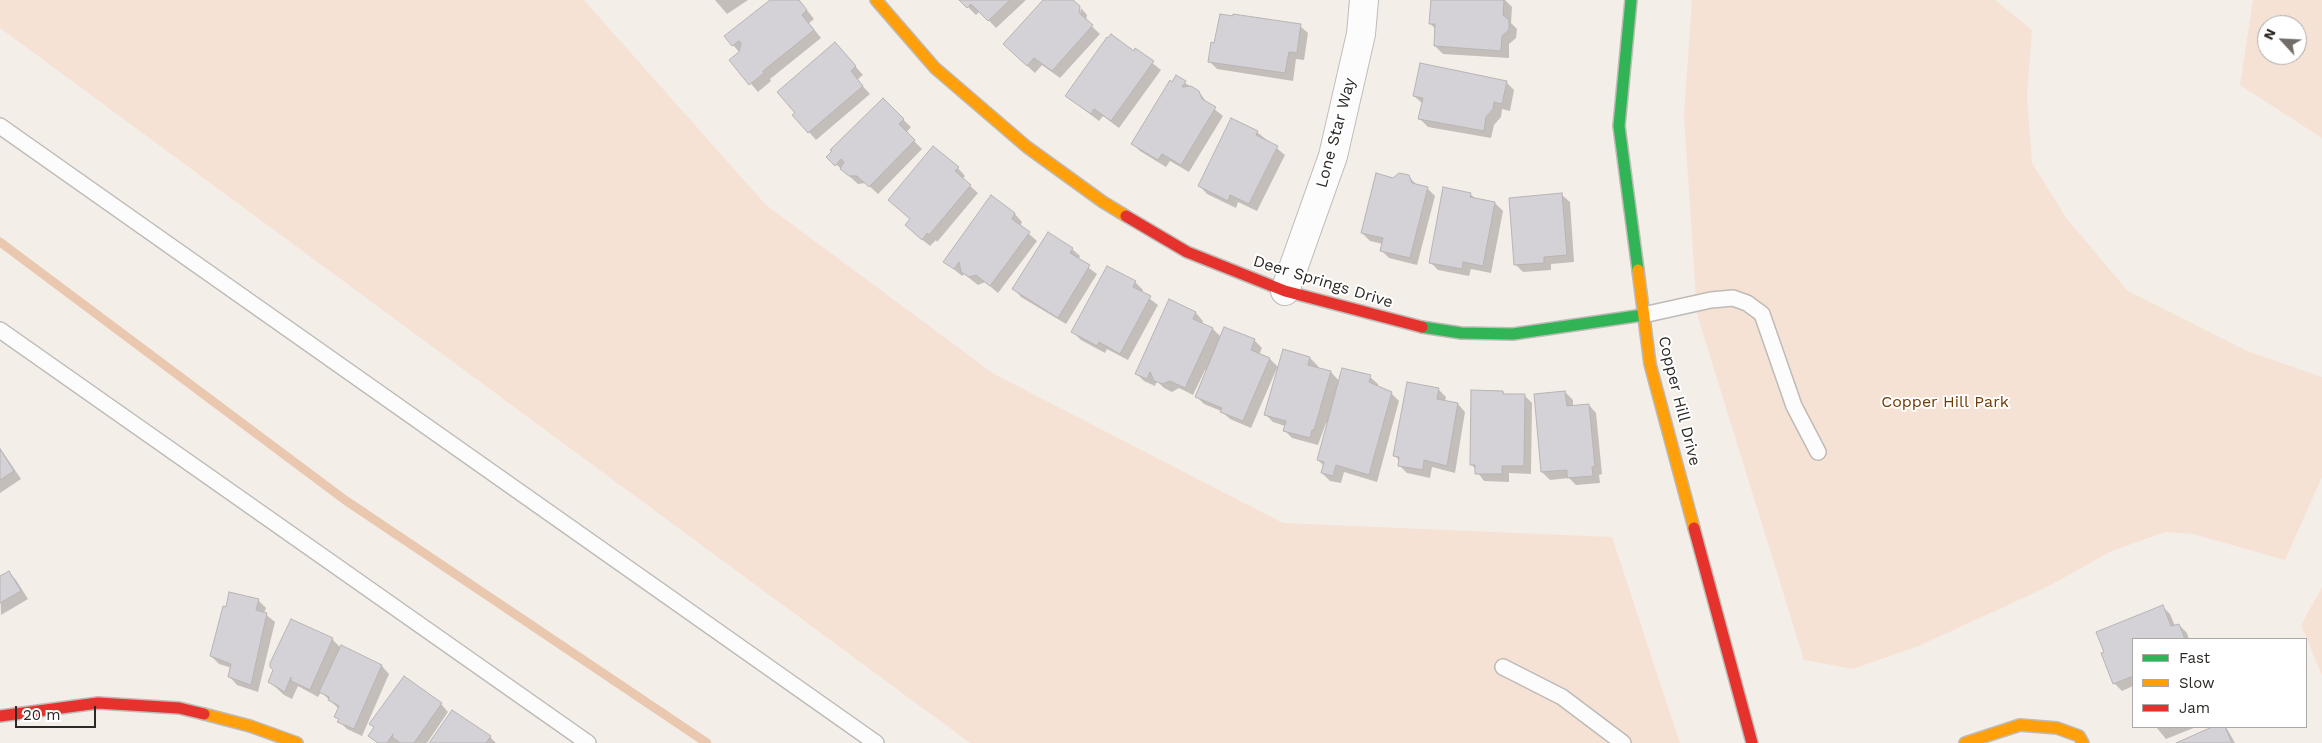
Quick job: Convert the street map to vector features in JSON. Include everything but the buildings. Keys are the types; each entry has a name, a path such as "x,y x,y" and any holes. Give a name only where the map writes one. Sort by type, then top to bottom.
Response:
{"street":[{"name":"Deer Springs Drive","path":"876,0 935,68 1027,147 1103,202 1187,252 1285,291 1412,326 1461,333 1513,334 1643,315"},
{"name":"Lone Star Way","path":"1285,291 1333,156 1361,34 1364,0"},
{"name":"Copper Hill Drive","path":"1630,0 1619,126 1650,364 1752,743"},
{"path":"0,716 98,703 179,708 250,726 297,743"},
{"path":"1965,743 2020,725 2057,728 2079,736 2083,743"}],"lane":[{"path":"0,126 876,743"},
{"path":"1643,315 1711,300 1733,298 1747,303 1762,314 1794,406 1818,452"},
{"path":"0,330 588,743"},
{"path":"1503,667 1562,697 1623,743"}],"green space":[{"path":"0,0 584,0 766,205 994,374 1283,523 1612,537 1680,743 970,743 0,28"},
{"name":"Copper Hill Park","path":"1692,0 1995,0 2032,30 2027,96 2032,163 2067,219 2128,291 2247,351 2322,377 2322,477 2285,560 2193,534 2165,532 2112,551 2047,587 1921,645 1853,669 1804,660 1697,314 1684,115"},
{"path":"2253,0 2322,0 2322,138 2240,85"},
{"path":"2322,587 2322,676 2307,638 2301,625"}],"waterway":[{"path":"0,242 345,500 707,743"}],"traffic: fast":[{"path":"1631,0 1619,126 1638,270"},
{"path":"1422,327 1461,333 1513,334 1643,315"}],"traffic: slow":[{"path":"876,0 935,68 1027,147 1103,202 1126,216"},
{"path":"1638,270 1650,364 1694,528"},
{"path":"204,714 250,726 297,743"},
{"path":"1965,743 2020,725 2057,728 2079,736 2083,743"}],"traffic: jam":[{"path":"1126,216 1187,252 1285,291 1422,327"},
{"path":"1694,528 1752,743"},
{"path":"0,716 98,703 179,708 204,714"}]}
